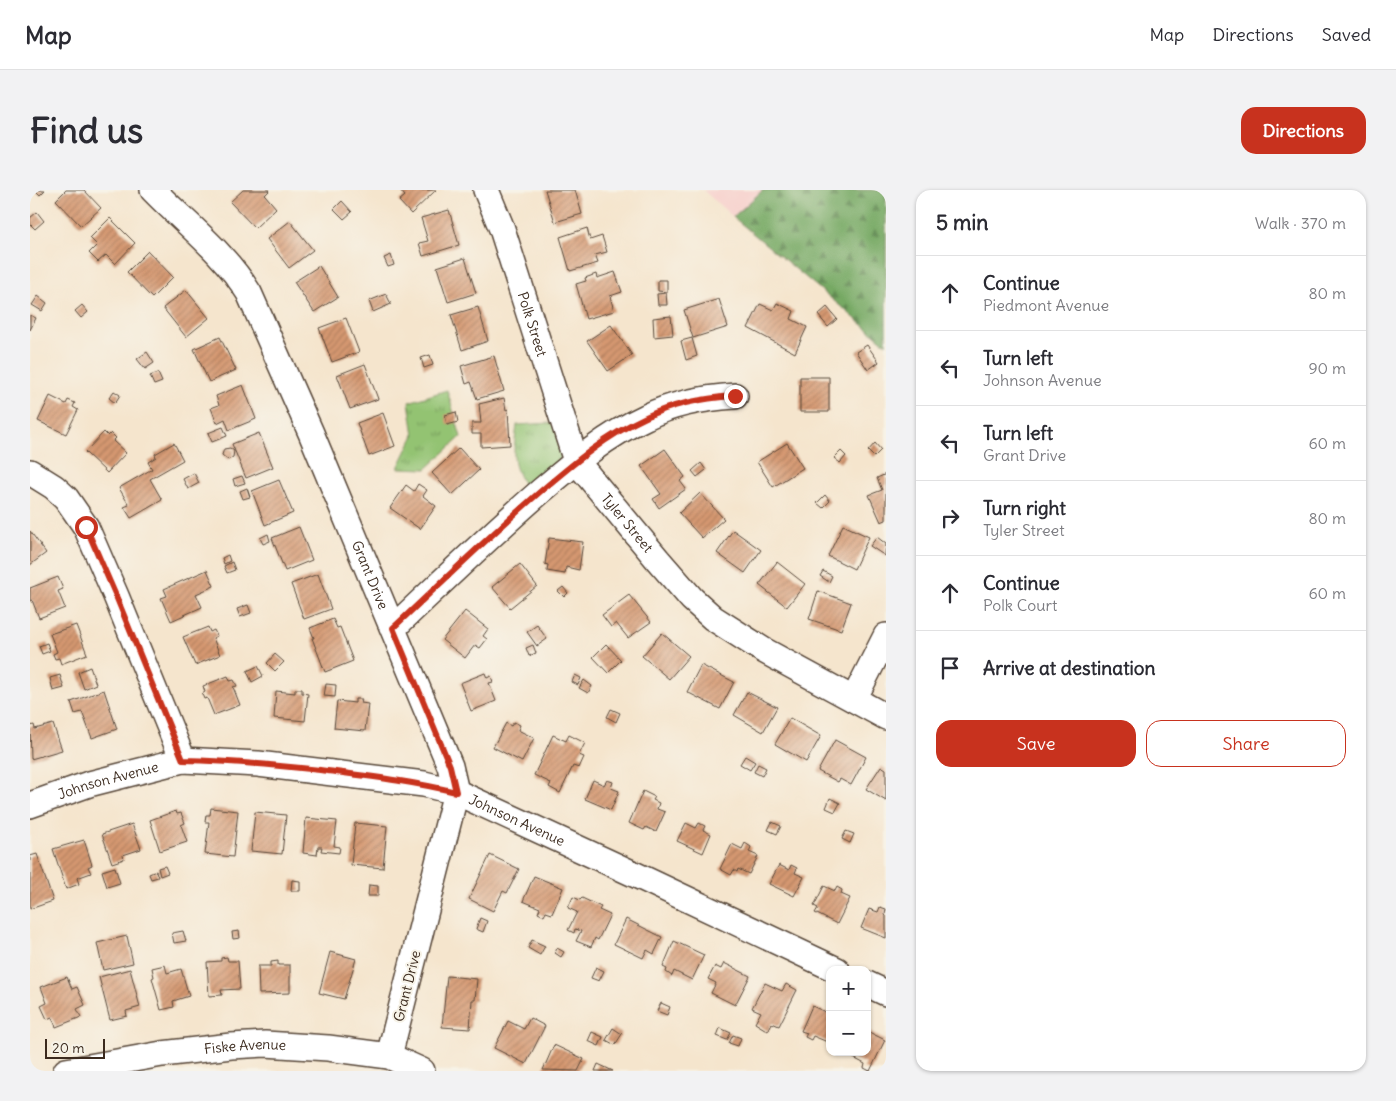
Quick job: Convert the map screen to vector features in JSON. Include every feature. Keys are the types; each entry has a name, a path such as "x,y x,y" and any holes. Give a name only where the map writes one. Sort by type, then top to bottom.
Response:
{"street":[{"name":"Grant Drive","path":"153,190 224,258 248,293 284,370 450,766 456,792 389,1056"},
{"name":"Polk Street","path":"486,190 502,230 576,461"},
{"path":"393,628 512,516 576,461 600,444 646,417 688,402 735,396"},
{"name":"Tyler Street","path":"576,461 692,599 713,618 763,650 886,717"},
{"path":"30,472 54,487 66,498 86,527 183,760"},
{"path":"854,699 886,636"},
{"name":"Johnson Avenue","path":"30,805 89,784 183,760 258,764 424,784 456,792 829,966"},
{"path":"871,986 886,993"},
{"name":"Fiske Avenue","path":"66,1071 121,1060 231,1046 264,1044 328,1048 389,1056 422,1071"}],"shaded area":[{"path":"703,190 763,190 733,217"}],"green space":[{"path":"763,190 886,190 886,344 733,217"},
{"path":"447,390 461,437 426,469 398,468 414,435 409,402"},
{"path":"551,423 561,432 562,465 528,492 518,474 514,460 517,425"}],"building":[{"path":"35,190 45,190 40,195"},
{"path":"66,190 84,190 101,208 81,226 56,200"},
{"path":"243,190 270,190 265,195 276,208 255,228 230,202"},
{"path":"400,190 436,190 411,214 399,201 405,196"},
{"path":"545,190 575,190 582,214 555,222"},
{"path":"342,201 352,212 344,219 334,209"},
{"path":"449,210 459,245 423,256 419,243 428,241 421,218"},
{"path":"37,212 44,221 35,229 30,224 30,218"},
{"path":"110,218 135,243 115,264 106,255 98,262 89,253 97,245 90,238"},
{"path":"290,221 313,250 289,268 267,239"},
{"path":"587,228 590,240 602,236 607,252 595,255 598,263 570,271 560,237"},
{"path":"148,251 173,277 152,298 127,272"},
{"path":"391,255 394,265 388,267 384,258"},
{"path":"465,258 476,293 448,302 437,267"},
{"path":"319,266 338,297 314,312 294,282"},
{"path":"615,272 622,292 610,296 614,311 586,319 576,284 586,281 585,278 596,274 597,278"},
{"path":"658,280 667,280 667,292 658,291"},
{"path":"186,290 209,318 186,337 163,308"},
{"path":"666,293 667,305 658,305 657,294"},
{"path":"386,294 391,304 373,312 369,301"},
{"path":"38,296 47,303 42,311 32,305"},
{"path":"719,299 728,327 693,338 684,310"},
{"path":"777,303 794,311 791,319 807,327 795,353 748,328 760,304 773,310"},
{"path":"82,305 88,312 81,318 75,311"},
{"path":"478,307 488,341 462,350 451,315"},
{"path":"827,307 837,319 828,327 818,315"},
{"path":"30,315 36,318 30,330"},
{"path":"671,316 673,335 654,337 653,318"},
{"path":"346,318 359,352 332,362 319,328"},
{"path":"611,325 632,355 608,371 587,341"},
{"path":"220,337 236,370 209,382 194,349"},
{"path":"692,338 697,356 686,360 681,341"},
{"path":"867,345 879,362 868,370 856,352"},
{"path":"147,352 154,363 145,369 137,359"},
{"path":"430,355 433,365 424,368 421,358"},
{"path":"494,356 504,391 477,399 471,382 466,384 461,366"},
{"path":"365,364 378,399 350,409 337,375"},
{"path":"158,373 162,382 154,385 150,376"},
{"path":"800,377 829,377 829,412 800,412"},
{"path":"243,385 256,419 229,430 225,419 217,423 211,408 219,405 216,396"},
{"path":"114,391 120,395 115,403 109,398"},
{"path":"50,396 66,404 68,400 75,403 73,407 78,410 66,434 38,421"},
{"path":"504,398 506,410 508,409 510,445 481,447 481,434 472,434 472,423 481,423 479,404"},
{"path":"456,412 458,422 447,425 445,415"},
{"path":"383,413 395,446 369,456 357,423"},
{"path":"223,427 227,436 212,442 208,433"},
{"path":"104,432 108,436 111,433 116,438 113,441 126,453 107,473 85,452"},
{"path":"259,433 273,467 246,478 232,444"},
{"path":"174,443 183,460 150,479 162,500 131,518 124,507 129,505 119,488 152,469 148,462 156,457 155,454"},
{"path":"787,443 803,468 773,487 757,462"},
{"path":"875,443 881,450 874,457 868,451"},
{"path":"230,448 234,451 233,457 228,460 222,455 224,449"},
{"path":"459,448 479,470 452,495 432,473"},
{"path":"665,449 685,477 680,481 686,489 659,508 653,499 661,494 641,466"},
{"path":"841,451 846,456 840,463 834,458"},
{"path":"701,463 706,470 697,477 692,471"},
{"path":"194,473 199,483 188,489 183,479"},
{"path":"886,474 886,520 881,522 869,495 882,490 877,478"},
{"path":"242,476 245,483 235,486 233,479"},
{"path":"279,480 293,513 265,525 252,491"},
{"path":"418,484 427,490 423,496 436,506 420,529 390,508 406,485 414,491"},
{"path":"247,488 250,497 243,499 240,491"},
{"path":"700,493 724,519 702,538 679,513"},
{"path":"825,495 830,501 823,508 817,503"},
{"path":"843,525 869,537 854,569 828,556"},
{"path":"299,527 312,560 285,571 272,538"},
{"path":"733,530 761,550 745,573 717,553"},
{"path":"30,531 46,553 30,565"},
{"path":"268,534 270,541 263,544 260,538"},
{"path":"877,537 886,544 885,556 870,546"},
{"path":"549,538 583,542 579,570 566,567 565,574 547,571 548,565 545,564"},
{"path":"228,555 230,561 224,564 222,558"},
{"path":"232,562 235,570 227,573 224,566"},
{"path":"777,562 805,584 787,607 759,585"},
{"path":"520,564 537,586 510,608 492,587"},
{"path":"207,570 214,586 196,594 202,607 171,621 161,598 167,596 164,589"},
{"path":"823,571 832,576 829,582 820,576"},
{"path":"318,574 331,609 304,619 291,584"},
{"path":"58,577 63,589 58,591 65,608 39,618 32,600 30,601 30,588"},
{"path":"563,587 568,593 564,597 558,591"},
{"path":"818,591 851,603 841,630 809,619"},
{"path":"629,595 651,622 628,638 616,623 611,627 602,615"},
{"path":"248,605 251,613 240,617 237,609"},
{"path":"465,611 488,629 483,636 487,639 480,648 475,645 465,658 442,640"},
{"path":"333,619 337,628 340,627 353,661 325,672 310,628"},
{"path":"76,625 87,654 61,664 59,658 55,659 53,654 57,652 50,634"},
{"path":"537,625 547,639 537,646 527,632"},
{"path":"208,627 210,632 214,630 217,636 213,638 220,655 195,665 183,637"},
{"path":"662,633 689,656 669,679 642,656"},
{"path":"47,643 50,651 42,654 39,646"},
{"path":"606,644 621,660 608,673 593,657"},
{"path":"533,645 536,653 529,656 526,648"},
{"path":"275,654 284,662 275,671 267,663"},
{"path":"701,665 734,682 720,709 687,692"},
{"path":"258,666 263,676 252,682 247,671"},
{"path":"90,667 96,684 84,689 78,672"},
{"path":"485,673 487,678 491,676 493,682 489,683 496,701 471,711 460,683"},
{"path":"60,675 64,688 53,691 50,678"},
{"path":"575,675 581,678 578,685 572,682"},
{"path":"228,676 230,681 234,680 237,686 233,687 240,705 214,715 207,698 204,699 202,694 205,692 203,686"},
{"path":"584,680 592,686 588,693 579,688"},
{"path":"326,684 336,685 335,697 324,696"},
{"path":"295,689 302,689 302,693 308,694 305,721 274,718 276,691 295,693"},
{"path":"104,690 117,729 92,738 82,712 75,714 71,702"},
{"path":"747,692 777,707 763,732 734,715"},
{"path":"355,699 362,699 361,703 368,704 365,731 334,728 337,701 355,703"},
{"path":"611,709 620,713 616,722 607,717"},
{"path":"790,718 821,736 806,762 775,744"},
{"path":"514,722 520,725 518,730 534,738 522,762 493,747 506,723 511,726"},
{"path":"53,724 62,750 31,759 30,726 34,725 35,729"},
{"path":"553,735 566,741 569,735 585,743 579,755 584,757 579,768 573,766 560,793 549,787 551,783 534,775"},
{"path":"835,740 866,757 851,785 840,779 838,782 818,771"},
{"path":"745,756 755,762 750,770 740,764"},
{"path":"758,764 766,768 762,776 754,772"},
{"path":"881,766 886,769 886,801 866,789"},
{"path":"593,780 604,785 607,780 613,782 611,788 619,791 611,810 585,799"},
{"path":"643,791 655,797 653,800 659,803 657,809 665,812 656,832 646,827 644,830 629,823"},
{"path":"830,798 840,803 835,812 826,808"},
{"path":"211,808 238,811 233,857 205,854 209,822 205,822 206,815 210,815"},
{"path":"176,811 177,814 181,813 185,823 181,825 187,842 160,851 150,820"},
{"path":"255,812 286,815 282,854 251,851"},
{"path":"306,818 337,821 334,846 340,847 339,853 321,851 322,847 318,847 317,855 303,853"},
{"path":"772,822 781,826 777,834 768,830"},
{"path":"355,823 387,826 383,868 351,865"},
{"path":"686,823 696,828 699,823 705,826 703,830 711,834 703,853 677,841"},
{"path":"132,824 141,849 123,855 124,859 112,863 102,834"},
{"path":"846,831 854,834 850,843 842,839"},
{"path":"84,840 92,865 88,867 91,873 77,878 79,884 66,889 53,849"},
{"path":"745,843 751,847 749,852 758,856 749,874 738,869 737,872 734,870 731,875 720,869 732,844 742,849"},
{"path":"37,854 53,901 30,909 30,856"},
{"path":"490,855 519,869 507,893 503,891 493,911 469,899"},
{"path":"779,865 789,870 791,865 797,868 795,873 804,877 794,896 769,884"},
{"path":"165,866 168,873 160,876 158,868"},
{"path":"115,867 120,883 107,887 102,871"},
{"path":"156,871 158,877 151,879 149,874"},
{"path":"534,876 563,888 552,914 546,912 544,916 538,913 540,908 523,901"},
{"path":"292,880 300,881 300,891 291,891"},
{"path":"369,885 378,886 378,896 368,896"},
{"path":"824,886 835,891 837,887 842,890 841,894 850,898 837,924 815,913 818,908 814,906"},
{"path":"573,897 580,900 582,898 601,907 599,910 610,915 598,940 595,938 591,947 576,941 581,931 575,929 574,933 568,930 577,912 568,908"},
{"path":"880,907 886,909 886,938 861,928 869,909 878,912"},
{"path":"480,918 487,921 483,932 476,929"},
{"path":"626,919 662,937 654,954 647,950 643,958 614,944"},
{"path":"183,931 186,941 174,943 172,933"},
{"path":"239,931 240,938 233,939 232,932"},
{"path":"127,936 133,963 103,970 97,943"},
{"path":"532,940 545,946 540,955 528,948"},
{"path":"674,941 704,955 692,980 674,971 672,976 663,967"},
{"path":"557,948 564,952 561,957 555,953"},
{"path":"330,952 356,959 344,999 319,993"},
{"path":"227,957 228,961 238,961 240,989 221,990 222,995 209,996 207,962 221,961 221,958"},
{"path":"278,961 278,965 290,965 290,993 259,994 258,966 271,966 271,962"},
{"path":"724,963 750,976 735,1005 711,993 716,983 708,979 715,966 721,969"},
{"path":"165,965 167,973 181,969 189,996 173,1001 174,1007 161,1010 152,978 154,977 152,968"},
{"path":"596,967 604,971 599,981 591,978"},
{"path":"130,969 140,1007 126,1011 127,1016 110,1020 99,977"},
{"path":"447,976 477,979 475,1000 472,1000 470,1029 442,1027"},
{"path":"67,977 72,989 77,987 85,1005 77,1009 81,1017 56,1027 52,1017 47,1019 41,1006 47,1003 41,987"},
{"path":"765,983 782,991 786,984 797,990 779,1026 772,1023 768,1031 755,1023 761,1012 752,1008"},
{"path":"661,1003 670,1007 667,1015 657,1011"},
{"path":"812,1006 826,1012 826,1041 813,1036 811,1040 805,1037 807,1033 801,1031"},
{"path":"530,1018 545,1026 526,1064 494,1048 508,1021 524,1029"},
{"path":"613,1028 622,1034 615,1045 606,1040"},
{"path":"720,1028 731,1033 727,1040 717,1036"},
{"path":"592,1032 603,1037 599,1046 588,1041"},
{"path":"871,1033 885,1040 870,1071 864,1068 865,1064 850,1056 871,1056"},
{"path":"733,1035 741,1038 738,1046 729,1043"},
{"path":"554,1045 584,1059 578,1071 543,1070"},
{"path":"598,1064 613,1071 595,1071"}],"route":[{"path":"86,527 183,760 258,764 393,779 456,792 450,766 393,628 512,516 576,461 600,444 646,417 670,407 688,402 735,396"}]}
